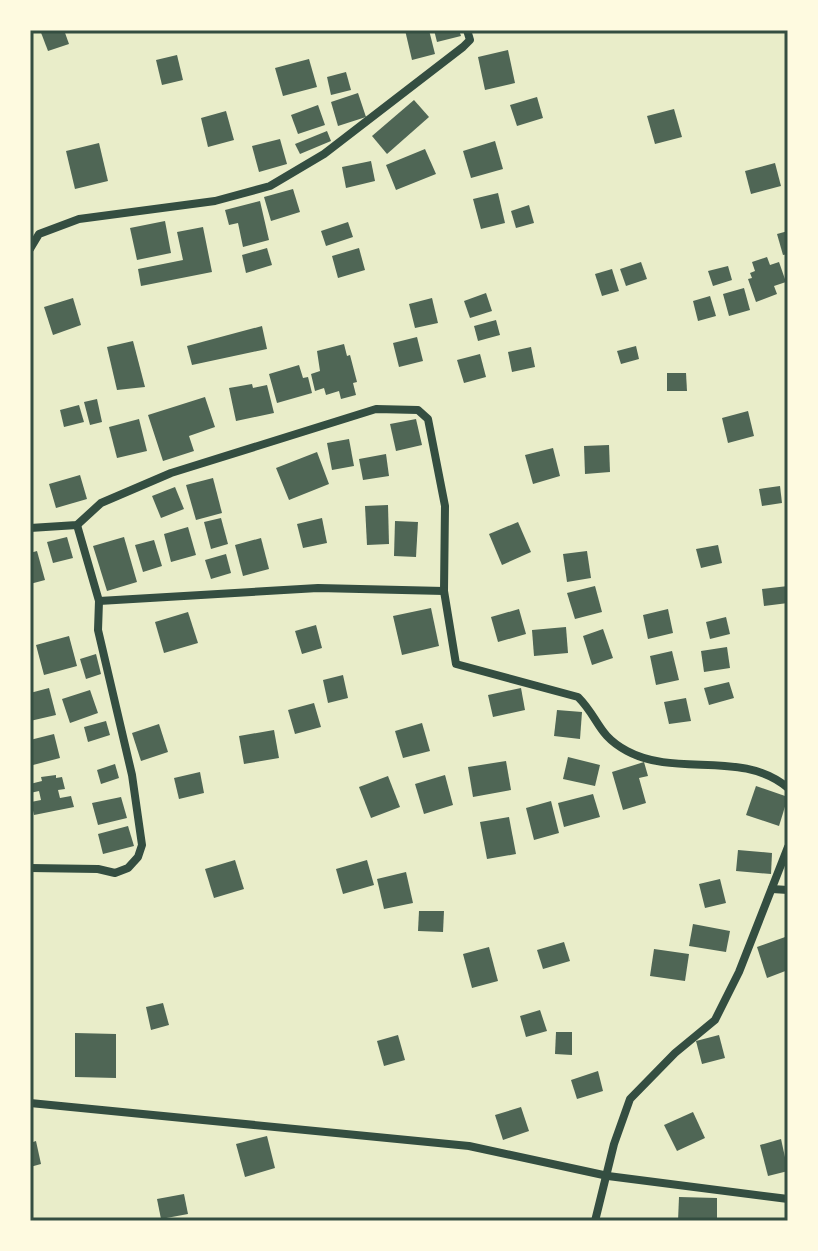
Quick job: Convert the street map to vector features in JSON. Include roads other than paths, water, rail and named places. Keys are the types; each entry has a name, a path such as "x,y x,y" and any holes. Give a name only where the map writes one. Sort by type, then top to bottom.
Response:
{"street":[{"path":"30,249 39,234 79,219 215,201 270,186 324,154 463,47 470,40 467,30"},
{"path":"30,528 77,525 101,503 171,473 376,409 418,410 428,419 445,506 444,591 456,664 578,697 590,708 603,735 626,751 650,761 735,765 778,779 788,788"},
{"path":"30,868 98,869 115,873 128,868 138,857 142,845 132,775 98,630 99,601 77,525"},
{"path":"99,601 318,588 444,591"},
{"path":"595,1221 614,1144 630,1099 653,1073 715,1020 739,972 788,847"},
{"path":"772,889 788,890"},
{"path":"30,1103 469,1146 608,1176 788,1199"}]}
